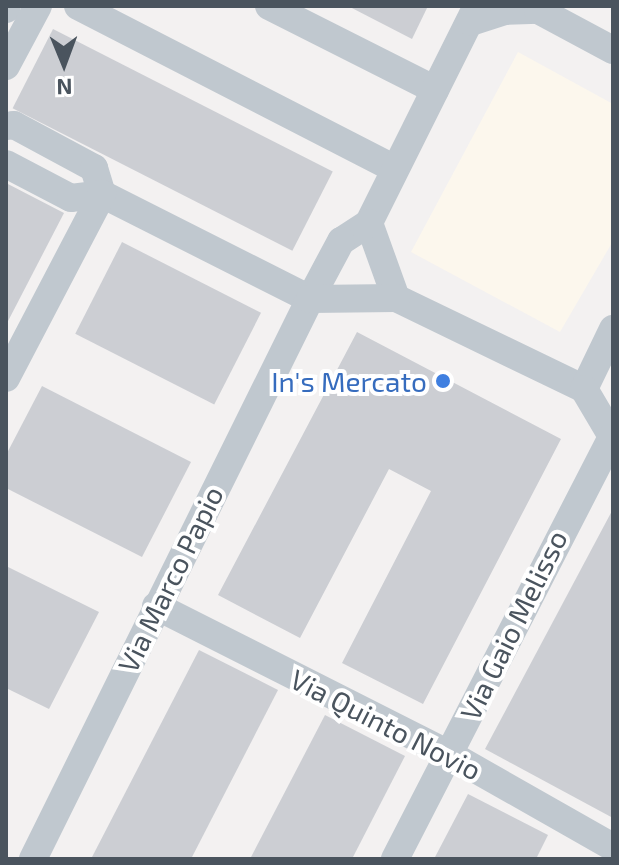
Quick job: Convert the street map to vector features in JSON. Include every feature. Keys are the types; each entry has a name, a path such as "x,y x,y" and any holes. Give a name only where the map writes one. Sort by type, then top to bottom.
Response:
{"street":[{"path":"6,66 38,6"},
{"path":"78,6 395,169"},
{"path":"269,6 435,90"},
{"path":"396,298 369,223 474,14 537,8 613,50"},
{"path":"6,126 14,125 94,168 102,194 6,378"},
{"path":"6,164 71,198 102,194 310,299 396,298 584,389 612,437"},
{"name":"Via Marco Papio","path":"33,859 310,299 341,241 369,223"},
{"path":"584,389 613,329"},
{"name":"Via Gaio Melisso","path":"395,859 612,437"},
{"name":"Via Quinto Novio","path":"156,606 449,754 613,847"}],"shaded area":[{"path":"518,52 613,104 613,241 560,332 411,252"}],"building":[{"path":"348,6 428,6 412,39"},
{"path":"53,29 333,172 292,251 13,108"},
{"path":"6,183 64,213 6,325"},
{"path":"122,242 261,313 214,405 75,334"},
{"path":"357,332 561,439 423,704 342,663 431,491 389,469 300,638 218,595"},
{"path":"42,386 191,462 142,557 6,488 6,455"},
{"path":"613,509 613,818 485,749"},
{"path":"6,566 99,612 49,709 6,688"},
{"path":"199,650 278,690 191,859 91,859"},
{"path":"325,715 405,756 352,859 250,859"},
{"path":"468,794 548,835 536,859 434,859"}],"place":[{"name":"In's Mercato","path":"443,381"}]}
